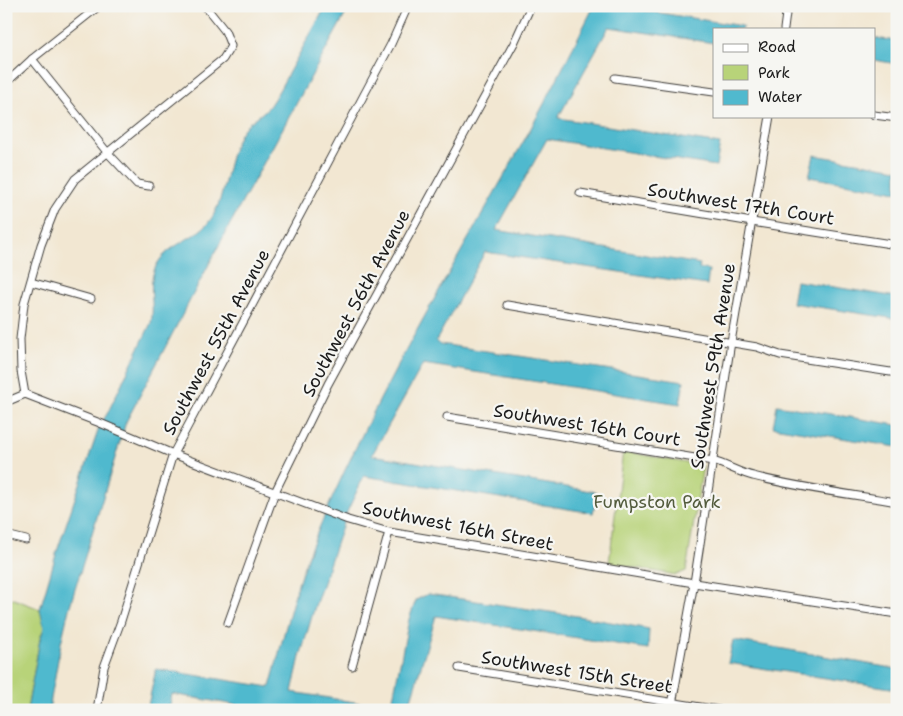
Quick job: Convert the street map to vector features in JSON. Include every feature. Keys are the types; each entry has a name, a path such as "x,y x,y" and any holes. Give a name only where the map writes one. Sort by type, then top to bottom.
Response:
{"street":[{"path":"6,84 32,59 99,6"},
{"path":"6,402 25,394 21,371 20,339 24,304 41,245 55,209 75,179 223,59 231,46 225,31 205,6"},
{"name":"Southwest 55th Avenue","path":"97,710 104,666 121,621 173,454 392,44 408,6"},
{"name":"Southwest 56th Avenue","path":"228,623 276,492 328,384 514,42 530,6"},
{"path":"784,28 787,6"},
{"path":"32,59 107,152 137,184 149,186"},
{"path":"615,78 713,92"},
{"path":"876,115 897,118"},
{"name":"Southwest 59th Avenue","path":"671,710 694,582 731,342 770,118"},
{"name":"Southwest 17th Court","path":"580,193 897,245"},
{"path":"31,282 91,299"},
{"path":"507,305 731,342 757,347 780,355 897,373"},
{"name":"Southwest 16th Street","path":"25,394 133,436 173,454 318,509 389,532 897,614"},
{"name":"Southwest 16th Court","path":"447,417 713,461 750,476 897,502"},
{"path":"352,666 389,532"},
{"path":"6,535 26,540"},
{"name":"Southwest 15th Street","path":"459,668 719,710"}],"green space":[{"name":"Fumpston Park","path":"623,451 703,466 686,571 676,575 609,563"},
{"path":"6,596 40,609 44,628 40,639 27,710 6,710"}],"water":[{"path":"326,6 350,6 228,228 126,422 69,609 49,710 27,710 40,639 44,628 40,609 57,551 100,425 151,323 152,277 154,271 165,254 199,231 213,216 218,206 235,144 240,134 273,101"},
{"path":"594,6 616,6 742,26 742,28 713,28 713,43 609,27 558,118 720,144 716,166 547,139 496,230 700,264 699,268 709,270 707,285 485,252 436,341 440,344 684,381 680,404 423,364 372,455 597,492 593,513 364,476 347,512 315,606 292,692 391,708 409,619 416,600 428,594 577,616 649,629 648,649 436,616 409,706 415,710 265,710 172,694 169,710 147,710 156,669 270,687 302,571 357,445 413,338 539,113"},
{"path":"876,38 897,41 897,64 876,60"},
{"path":"814,155 897,169 897,192 809,177"},
{"path":"796,281 897,297 897,319 792,303"},
{"path":"777,405 897,425 897,447 773,427"},
{"path":"733,640 897,669 897,689 728,663"}]}
